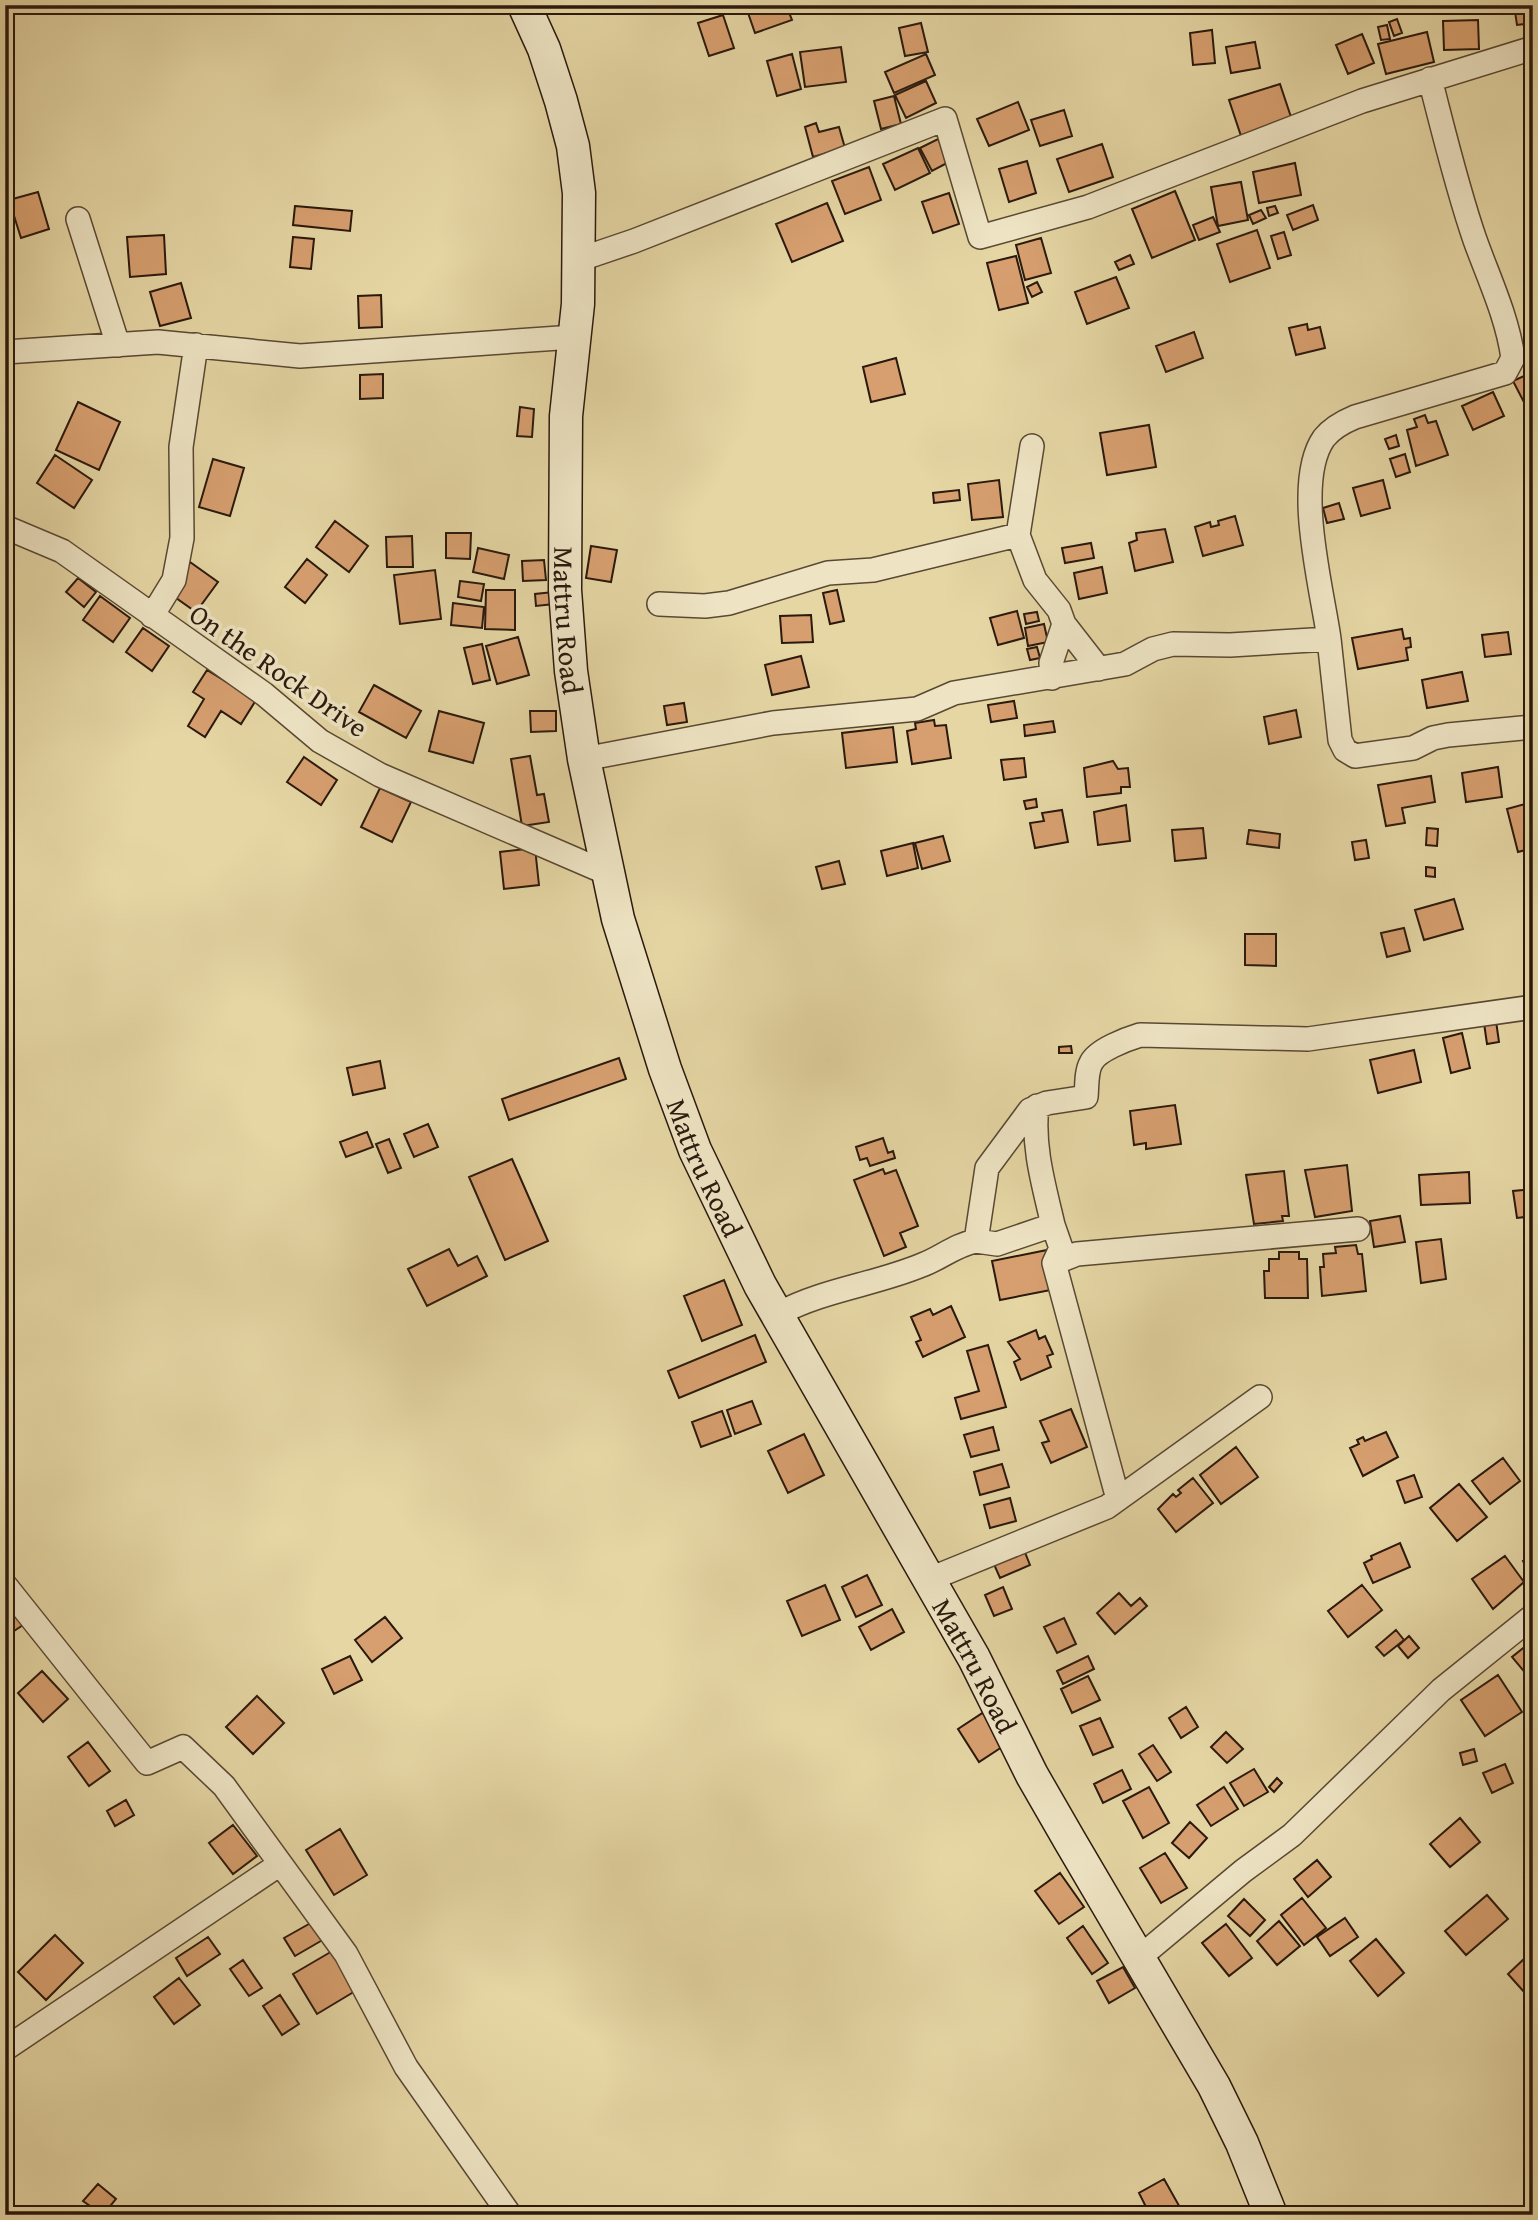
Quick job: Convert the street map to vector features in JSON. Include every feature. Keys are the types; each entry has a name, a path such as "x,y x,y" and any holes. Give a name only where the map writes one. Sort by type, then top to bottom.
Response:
{"main road":[{"name":"Mattru Road","path":"524,5 544,49 573,146 579,193 578,260 566,416 565,590 570,671 607,873 618,919 665,1069 695,1150 760,1285 974,1658 1032,1775 1214,2086 1242,2143 1271,2215"}],"street":[{"path":"578,260 634,241 945,119 980,237 1088,207 1349,106 1533,48"},
{"path":"1430,79 1476,241 1494,283 1513,358 1505,373 1338,424 1324,439 1315,457 1310,497 1340,740 1345,750 1355,756 1413,748 1433,738 1448,735 1533,727"},
{"path":"78,219 118,345"},
{"path":"5,352 158,342 300,356 573,337"},
{"path":"152,616 174,580 182,538 181,447 196,345"},
{"path":"1032,446 1018,535 1035,580 1059,610 1064,624 1099,669"},
{"name":"On the Rock Drive","path":"5,527 62,551 264,694 332,748 380,775 607,873"},
{"path":"659,604 705,606 729,603 828,572 873,570 1018,535"},
{"path":"1052,678 1051,663 1064,624"},
{"path":"584,759 773,723 917,709 954,693 1125,664 1153,649 1173,644 1230,645 1329,639"},
{"path":"975,1241 987,1168 1030,1110 1037,1106 1086,1097 1090,1064 1095,1058 1140,1035 1308,1039 1533,1007"},
{"path":"1037,1106 1034,1129 1036,1147 1053,1225 1061,1248 1054,1263 1118,1499"},
{"path":"778,1314 832,1290 923,1265 961,1243 975,1241 997,1244 1053,1225"},
{"path":"1054,1263 1077,1254 1358,1230"},
{"path":"930,1579 1107,1507 1260,1397"},
{"path":"5,1585 147,1763 183,1747 224,1786 346,1954 406,2067 510,2215"},
{"path":"1140,1957 1243,1871 1292,1835 1441,1690 1533,1616"},
{"path":"5,2049 280,1864"}],"building":[{"path":"786,5 792,20 755,33 746,7"},
{"path":"1514,5 1533,5 1533,23 1517,25"},
{"path":"723,15 734,48 709,56 698,23"},
{"path":"1397,19 1402,33 1394,36 1389,22"},
{"path":"1478,20 1479,49 1444,50 1443,21"},
{"path":"921,23 928,52 905,56 899,28"},
{"path":"1387,25 1390,39 1381,40 1378,27"},
{"path":"1212,30 1215,63 1193,65 1190,33"},
{"path":"1427,32 1434,62 1386,74 1378,44"},
{"path":"1362,34 1374,63 1348,74 1336,45"},
{"path":"1255,42 1260,68 1231,73 1226,47"},
{"path":"841,47 846,82 805,87 800,52"},
{"path":"792,54 801,89 777,96 767,61"},
{"path":"926,54 935,75 894,93 885,72"},
{"path":"926,81 936,103 906,118 895,95"},
{"path":"1280,84 1292,120 1241,136 1229,100"},
{"path":"894,96 901,124 881,129 874,101"},
{"path":"1018,102 1029,130 989,146 977,119"},
{"path":"1064,110 1072,136 1040,146 1031,120"},
{"path":"816,123 819,132 839,127 845,148 813,157 805,127"},
{"path":"938,139 949,162 932,171 920,148"},
{"path":"1102,144 1113,177 1069,192 1057,159"},
{"path":"918,148 930,173 895,190 883,164"},
{"path":"1027,161 1036,193 1009,202 999,169"},
{"path":"1295,163 1301,195 1259,203 1253,172"},
{"path":"869,167 881,200 845,214 832,181"},
{"path":"1241,182 1248,220 1218,226 1211,187"},
{"path":"1175,191 1195,240 1152,258 1132,209"},
{"path":"38,192 49,229 21,238 9,200"},
{"path":"949,193 959,224 933,233 922,202"},
{"path":"827,203 843,241 792,262 776,224"},
{"path":"1313,205 1318,220 1293,230 1287,215"},
{"path":"295,206 352,211 350,231 293,225"},
{"path":"1275,206 1278,213 1269,216 1267,208"},
{"path":"1261,210 1266,218 1253,224 1249,215"},
{"path":"1213,217 1220,232 1199,240 1193,225"},
{"path":"1257,230 1270,268 1230,282 1217,244"},
{"path":"1284,232 1291,255 1278,259 1271,236"},
{"path":"164,235 166,274 130,277 127,237"},
{"path":"293,237 314,239 311,269 290,267"},
{"path":"1041,238 1051,273 1025,280 1016,245"},
{"path":"1130,255 1134,264 1119,270 1115,262"},
{"path":"1016,256 1028,303 999,310 987,263"},
{"path":"1116,277 1129,308 1087,324 1075,292"},
{"path":"1037,282 1042,292 1032,297 1027,287"},
{"path":"181,283 191,318 160,326 150,292"},
{"path":"381,295 382,327 359,328 358,296"},
{"path":"1307,324 1308,330 1320,327 1325,348 1296,355 1289,328"},
{"path":"1194,332 1203,358 1166,372 1156,346"},
{"path":"896,358 905,394 871,402 863,367"},
{"path":"1533,372 1533,408 1528,410 1513,381"},
{"path":"383,374 383,398 360,399 360,375"},
{"path":"1493,392 1504,416 1473,430 1462,406"},
{"path":"78,402 120,422 99,470 56,450"},
{"path":"520,407 534,409 532,437 517,436"},
{"path":"1425,415 1428,423 1436,421 1448,455 1416,466 1407,430 1417,427 1414,419"},
{"path":"1149,425 1156,467 1107,475 1100,433"},
{"path":"1396,435 1399,446 1389,449 1385,439"},
{"path":"1405,454 1410,472 1396,477 1390,459"},
{"path":"55,455 92,480 74,508 37,483"},
{"path":"213,459 244,468 230,516 199,507"},
{"path":"999,480 1003,517 972,520 968,484"},
{"path":"1383,480 1390,508 1361,516 1353,488"},
{"path":"959,490 960,500 934,503 933,493"},
{"path":"1339,503 1344,519 1327,523 1323,508"},
{"path":"1235,516 1243,545 1203,556 1195,527 1210,522 1211,527 1219,525 1218,521"},
{"path":"335,521 368,546 349,572 316,547"},
{"path":"1165,529 1173,562 1135,571 1129,543 1137,540 1136,533"},
{"path":"446,533 471,533 470,559 446,558"},
{"path":"412,536 413,567 387,567 386,537"},
{"path":"1091,543 1094,558 1065,563 1062,548"},
{"path":"591,546 617,550 611,582 586,578"},
{"path":"478,548 509,555 504,579 473,572"},
{"path":"307,559 327,575 305,603 285,587"},
{"path":"544,560 546,580 523,581 522,561"},
{"path":"190,562 218,582 196,612 169,593"},
{"path":"1102,567 1107,593 1079,599 1074,573"},
{"path":"435,570 441,619 400,624 394,575"},
{"path":"78,578 96,592 84,607 66,592"},
{"path":"460,581 484,584 481,601 458,597"},
{"path":"486,590 515,590 515,630 485,629"},
{"path":"837,590 844,621 830,624 823,593"},
{"path":"553,592 554,604 536,606 535,594"},
{"path":"100,596 130,618 113,642 83,620"},
{"path":"453,603 484,607 482,628 451,625"},
{"path":"1017,611 1024,638 998,645 990,618"},
{"path":"1037,612 1039,621 1026,624 1024,614"},
{"path":"811,615 813,642 782,643 780,616"},
{"path":"1044,624 1048,642 1028,646 1025,628"},
{"path":"143,628 169,646 152,671 126,652"},
{"path":"1402,629 1404,639 1410,638 1411,647 1406,648 1408,660 1358,669 1352,638"},
{"path":"1508,632 1511,654 1485,657 1482,635"},
{"path":"518,637 529,675 497,684 486,646"},
{"path":"482,644 490,680 473,684 464,648"},
{"path":"1037,647 1040,658 1030,660 1027,649"},
{"path":"801,656 809,687 772,695 765,665"},
{"path":"207,670 256,700 241,724 221,711 205,737 188,726 204,699 193,692"},
{"path":"1462,672 1468,701 1427,708 1422,680"},
{"path":"1533,672 1533,707 1528,708 1524,673"},
{"path":"374,685 421,711 406,738 359,712"},
{"path":"1014,701 1017,718 991,722 988,705"},
{"path":"684,703 687,722 667,725 664,706"},
{"path":"1296,710 1301,737 1269,744 1264,717"},
{"path":"439,711 484,723 473,763 429,751"},
{"path":"530,711 556,711 556,731 531,732"},
{"path":"934,720 935,726 946,725 951,758 912,764 907,731 916,729 915,723"},
{"path":"1053,721 1055,732 1025,736 1024,725"},
{"path":"893,727 897,762 846,768 842,733"},
{"path":"530,756 537,795 544,794 549,822 522,826 511,759"},
{"path":"304,757 337,780 321,805 287,782"},
{"path":"1024,758 1026,777 1004,780 1001,760"},
{"path":"1113,761 1118,769 1128,768 1130,787 1121,787 1121,793 1087,797 1084,768"},
{"path":"1498,767 1502,797 1466,802 1462,773"},
{"path":"1431,776 1435,802 1402,808 1405,823 1386,826 1378,785"},
{"path":"380,788 411,802 392,842 361,827"},
{"path":"1036,799 1037,807 1026,809 1024,801"},
{"path":"1529,803 1533,848 1518,852 1507,809"},
{"path":"1126,805 1130,841 1098,845 1094,812"},
{"path":"1062,810 1068,842 1035,848 1030,823 1044,821 1042,813"},
{"path":"1203,828 1206,858 1175,861 1172,830"},
{"path":"1427,828 1438,829 1437,846 1426,845"},
{"path":"1249,830 1280,834 1279,848 1247,844"},
{"path":"943,836 950,861 922,869 915,843"},
{"path":"1366,840 1369,858 1355,860 1352,842"},
{"path":"913,843 918,868 887,876 881,851"},
{"path":"535,848 539,885 504,889 500,852"},
{"path":"839,861 845,884 822,889 816,867"},
{"path":"1426,867 1435,868 1435,877 1426,876"},
{"path":"1454,899 1463,929 1424,940 1415,910"},
{"path":"1404,928 1410,951 1387,957 1381,933"},
{"path":"1245,934 1276,934 1276,966 1245,965"},
{"path":"1496,1021 1499,1042 1487,1044 1484,1023"},
{"path":"1462,1033 1470,1068 1451,1073 1443,1038"},
{"path":"1071,1046 1072,1053 1059,1053 1059,1047"},
{"path":"1414,1050 1421,1082 1378,1093 1370,1060"},
{"path":"1533,1053 1533,1077 1525,1077 1524,1054"},
{"path":"619,1058 626,1079 509,1120 502,1099"},
{"path":"380,1061 385,1088 353,1095 347,1068"},
{"path":"1175,1105 1181,1144 1146,1149 1146,1143 1134,1145 1130,1111"},
{"path":"428,1124 438,1147 414,1157 404,1134"},
{"path":"367,1132 373,1147 346,1157 340,1142"},
{"path":"883,1138 888,1153 893,1151 895,1158 870,1166 867,1158 860,1160 856,1147"},
{"path":"389,1139 401,1168 388,1173 376,1144"},
{"path":"512,1159 548,1241 505,1260 469,1177"},
{"path":"1347,1165 1352,1211 1315,1217 1305,1170"},
{"path":"883,1169 885,1174 896,1170 918,1226 900,1233 906,1247 884,1256 854,1180"},
{"path":"1284,1171 1289,1216 1282,1216 1283,1221 1254,1224 1246,1175"},
{"path":"1469,1172 1470,1203 1421,1205 1419,1175"},
{"path":"1533,1189 1533,1216 1517,1218 1513,1191"},
{"path":"1400,1216 1405,1242 1374,1247 1370,1221"},
{"path":"1441,1239 1446,1279 1421,1283 1416,1242"},
{"path":"1356,1245 1358,1254 1362,1254 1366,1291 1322,1296 1320,1267 1324,1267 1323,1254 1336,1253 1335,1247"},
{"path":"449,1249 458,1266 477,1256 487,1276 427,1306 408,1269"},
{"path":"1052,1249 1061,1288 1000,1300 992,1261"},
{"path":"1279,1252 1299,1252 1299,1259 1307,1259 1308,1298 1265,1298 1264,1271 1269,1271 1269,1259 1279,1259"},
{"path":"724,1280 742,1325 702,1341 684,1296"},
{"path":"951,1306 965,1337 923,1357 916,1342 921,1340 911,1317 930,1309 933,1315"},
{"path":"1036,1330 1039,1339 1045,1336 1053,1354 1047,1356 1051,1367 1021,1380 1014,1362 1020,1359 1008,1342"},
{"path":"755,1335 766,1362 679,1398 668,1371"},
{"path":"988,1345 1006,1407 961,1419 955,1398 979,1391 967,1351"},
{"path":"752,1401 761,1424 735,1434 727,1410"},
{"path":"1071,1409 1087,1447 1051,1463 1042,1443 1049,1441 1040,1421"},
{"path":"722,1411 731,1436 701,1447 692,1422"},
{"path":"993,1427 999,1450 971,1457 964,1435"},
{"path":"1386,1432 1398,1457 1363,1476 1350,1448 1359,1444 1357,1440 1363,1437 1365,1441"},
{"path":"804,1434 824,1475 788,1493 768,1451"},
{"path":"1236,1447 1258,1477 1221,1504 1200,1475"},
{"path":"1503,1458 1520,1481 1490,1504 1472,1481"},
{"path":"1002,1464 1009,1487 980,1495 974,1472"},
{"path":"1414,1475 1422,1497 1405,1503 1397,1481"},
{"path":"1193,1478 1213,1503 1176,1532 1158,1509 1173,1494 1176,1497 1181,1493 1178,1490"},
{"path":"1459,1484 1487,1517 1457,1541 1430,1508"},
{"path":"1010,1498 1016,1521 990,1528 984,1505"},
{"path":"1400,1543 1410,1567 1373,1583 1364,1563 1372,1559 1371,1556"},
{"path":"1024,1550 1030,1565 1000,1578 993,1562"},
{"path":"1505,1556 1524,1582 1493,1609 1472,1579"},
{"path":"1533,1556 1533,1578 1532,1579 1523,1561"},
{"path":"867,1575 882,1605 856,1617 842,1587"},
{"path":"825,1585 840,1620 802,1636 787,1601"},
{"path":"1362,1585 1382,1610 1348,1637 1328,1611"},
{"path":"1003,1587 1012,1609 994,1616 985,1595"},
{"path":"1119,1593 1131,1606 1140,1598 1147,1606 1115,1634 1097,1613"},
{"path":"5,1599 23,1625 5,1637"},
{"path":"892,1609 904,1632 871,1650 859,1627"},
{"path":"385,1617 402,1638 372,1662 355,1640"},
{"path":"1064,1618 1076,1644 1057,1653 1044,1627"},
{"path":"1396,1630 1404,1640 1384,1656 1376,1647"},
{"path":"1409,1636 1419,1648 1408,1658 1398,1646"},
{"path":"1533,1640 1533,1680 1532,1681 1512,1657"},
{"path":"350,1656 362,1680 334,1694 322,1669"},
{"path":"1088,1656 1094,1669 1063,1684 1057,1671"},
{"path":"42,1671 68,1699 43,1722 18,1693"},
{"path":"1498,1675 1522,1712 1485,1736 1461,1700"},
{"path":"1088,1676 1100,1700 1072,1713 1061,1689"},
{"path":"257,1696 284,1723 253,1754 226,1727"},
{"path":"1186,1707 1198,1727 1181,1738 1169,1718"},
{"path":"984,1712 1005,1745 979,1762 958,1729"},
{"path":"1100,1718 1113,1747 1093,1755 1080,1726"},
{"path":"1226,1732 1243,1749 1227,1763 1211,1747"},
{"path":"88,1742 110,1771 89,1786 68,1757"},
{"path":"1153,1745 1171,1772 1157,1781 1139,1754"},
{"path":"1474,1749 1477,1761 1463,1765 1460,1753"},
{"path":"1505,1764 1513,1783 1492,1793 1483,1773"},
{"path":"1254,1769 1268,1792 1244,1806 1230,1783"},
{"path":"1122,1770 1131,1789 1103,1803 1094,1784"},
{"path":"1277,1778 1282,1783 1274,1792 1269,1787"},
{"path":"1149,1787 1169,1823 1143,1838 1123,1801"},
{"path":"1224,1787 1238,1809 1211,1826 1197,1805"},
{"path":"126,1800 134,1815 115,1826 107,1811"},
{"path":"1460,1818 1480,1842 1450,1867 1430,1844"},
{"path":"1190,1822 1207,1838 1189,1858 1172,1843"},
{"path":"233,1825 257,1856 233,1874 209,1843"},
{"path":"340,1829 367,1875 334,1895 306,1850"},
{"path":"1165,1853 1187,1888 1161,1903 1140,1868"},
{"path":"1317,1860 1331,1877 1308,1897 1294,1879"},
{"path":"1533,1865 1533,1884 1524,1877"},
{"path":"1060,1873 1084,1907 1059,1924 1035,1891"},
{"path":"1487,1895 1508,1919 1466,1955 1445,1931"},
{"path":"1302,1898 1326,1928 1304,1945 1281,1915"},
{"path":"1244,1899 1265,1920 1250,1936 1228,1916"},
{"path":"1345,1918 1358,1937 1330,1956 1317,1937"},
{"path":"316,1920 326,1938 295,1956 284,1938"},
{"path":"1279,1921 1300,1946 1277,1965 1257,1941"},
{"path":"1226,1924 1252,1958 1229,1976 1202,1943"},
{"path":"1083,1926 1108,1963 1092,1974 1067,1938"},
{"path":"55,1935 83,1963 46,2000 18,1972"},
{"path":"208,1937 220,1954 187,1976 176,1958"},
{"path":"1376,1939 1404,1973 1378,1996 1350,1961"},
{"path":"334,1950 357,1990 317,2014 293,1974"},
{"path":"1525,1958 1533,1966 1533,1986 1525,1993 1508,1974"},
{"path":"243,1960 262,1988 249,1996 230,1969"},
{"path":"1123,1967 1135,1988 1109,2003 1097,1981"},
{"path":"179,1978 200,2005 174,2024 154,1997"},
{"path":"280,1995 299,2024 282,2035 263,2006"},
{"path":"1164,2179 1182,2211 1175,2215 1150,2215 1139,2193"},
{"path":"98,2184 116,2199 103,2215 83,2201"}]}
